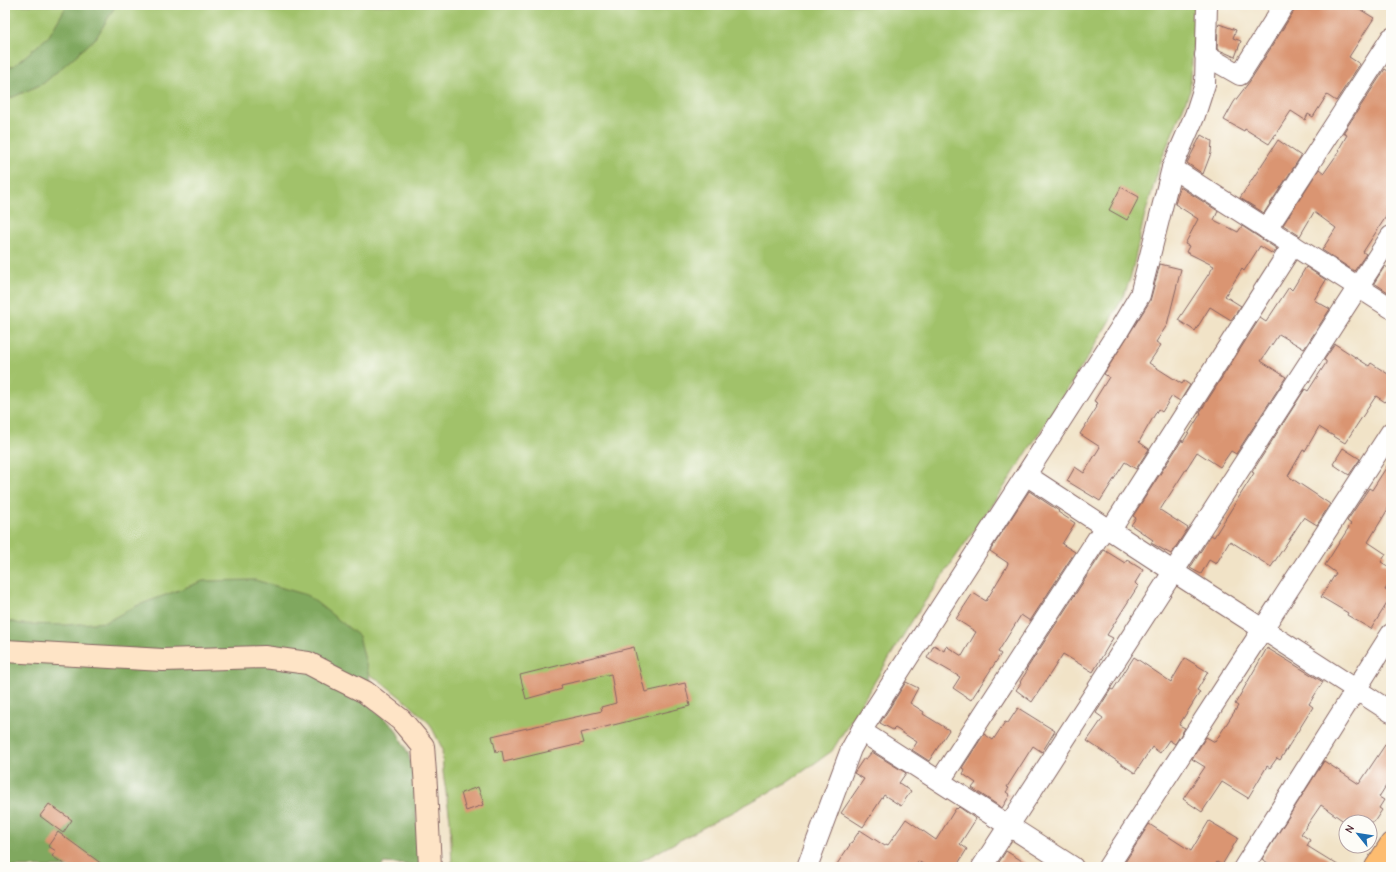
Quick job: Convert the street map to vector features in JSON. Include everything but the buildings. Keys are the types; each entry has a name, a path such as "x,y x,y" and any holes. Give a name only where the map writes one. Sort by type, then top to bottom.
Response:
{"main road":[{"path":"1376,867 1391,844"}],"street":[{"path":"807,867 851,749 1140,295 1172,168 1195,115 1205,84 1207,5"},
{"path":"1206,55 1240,75 1284,5"},
{"path":"1267,229 1391,38"},
{"path":"1172,168 1391,308"},
{"path":"982,867 1391,236"},
{"path":"940,781 1108,529 1293,245"},
{"path":"1108,867 1391,432"},
{"path":"1026,475 1391,712"},
{"path":"1244,867 1391,634"},
{"path":"5,651 163,660 264,657 308,663 336,676 365,692 401,720 423,746 430,867"},
{"path":"862,731 1073,867"}],"green space":[{"path":"5,5 1196,5 1190,91 1162,158 1144,218 1131,276 1124,296 1088,357 1011,477 917,613 832,751 788,782 630,867 452,867 450,819 443,772 442,748 430,724 410,705 379,680 343,661 5,640"},
{"path":"67,5 116,5 96,38 44,83 11,98 5,97 5,69 15,65 49,36"},
{"path":"255,580 307,595 359,636 370,680 367,703 395,728 408,753 415,779 416,815 423,866 384,863 381,867 5,867 5,620 21,624 66,625 106,622 136,606 203,581"}]}
